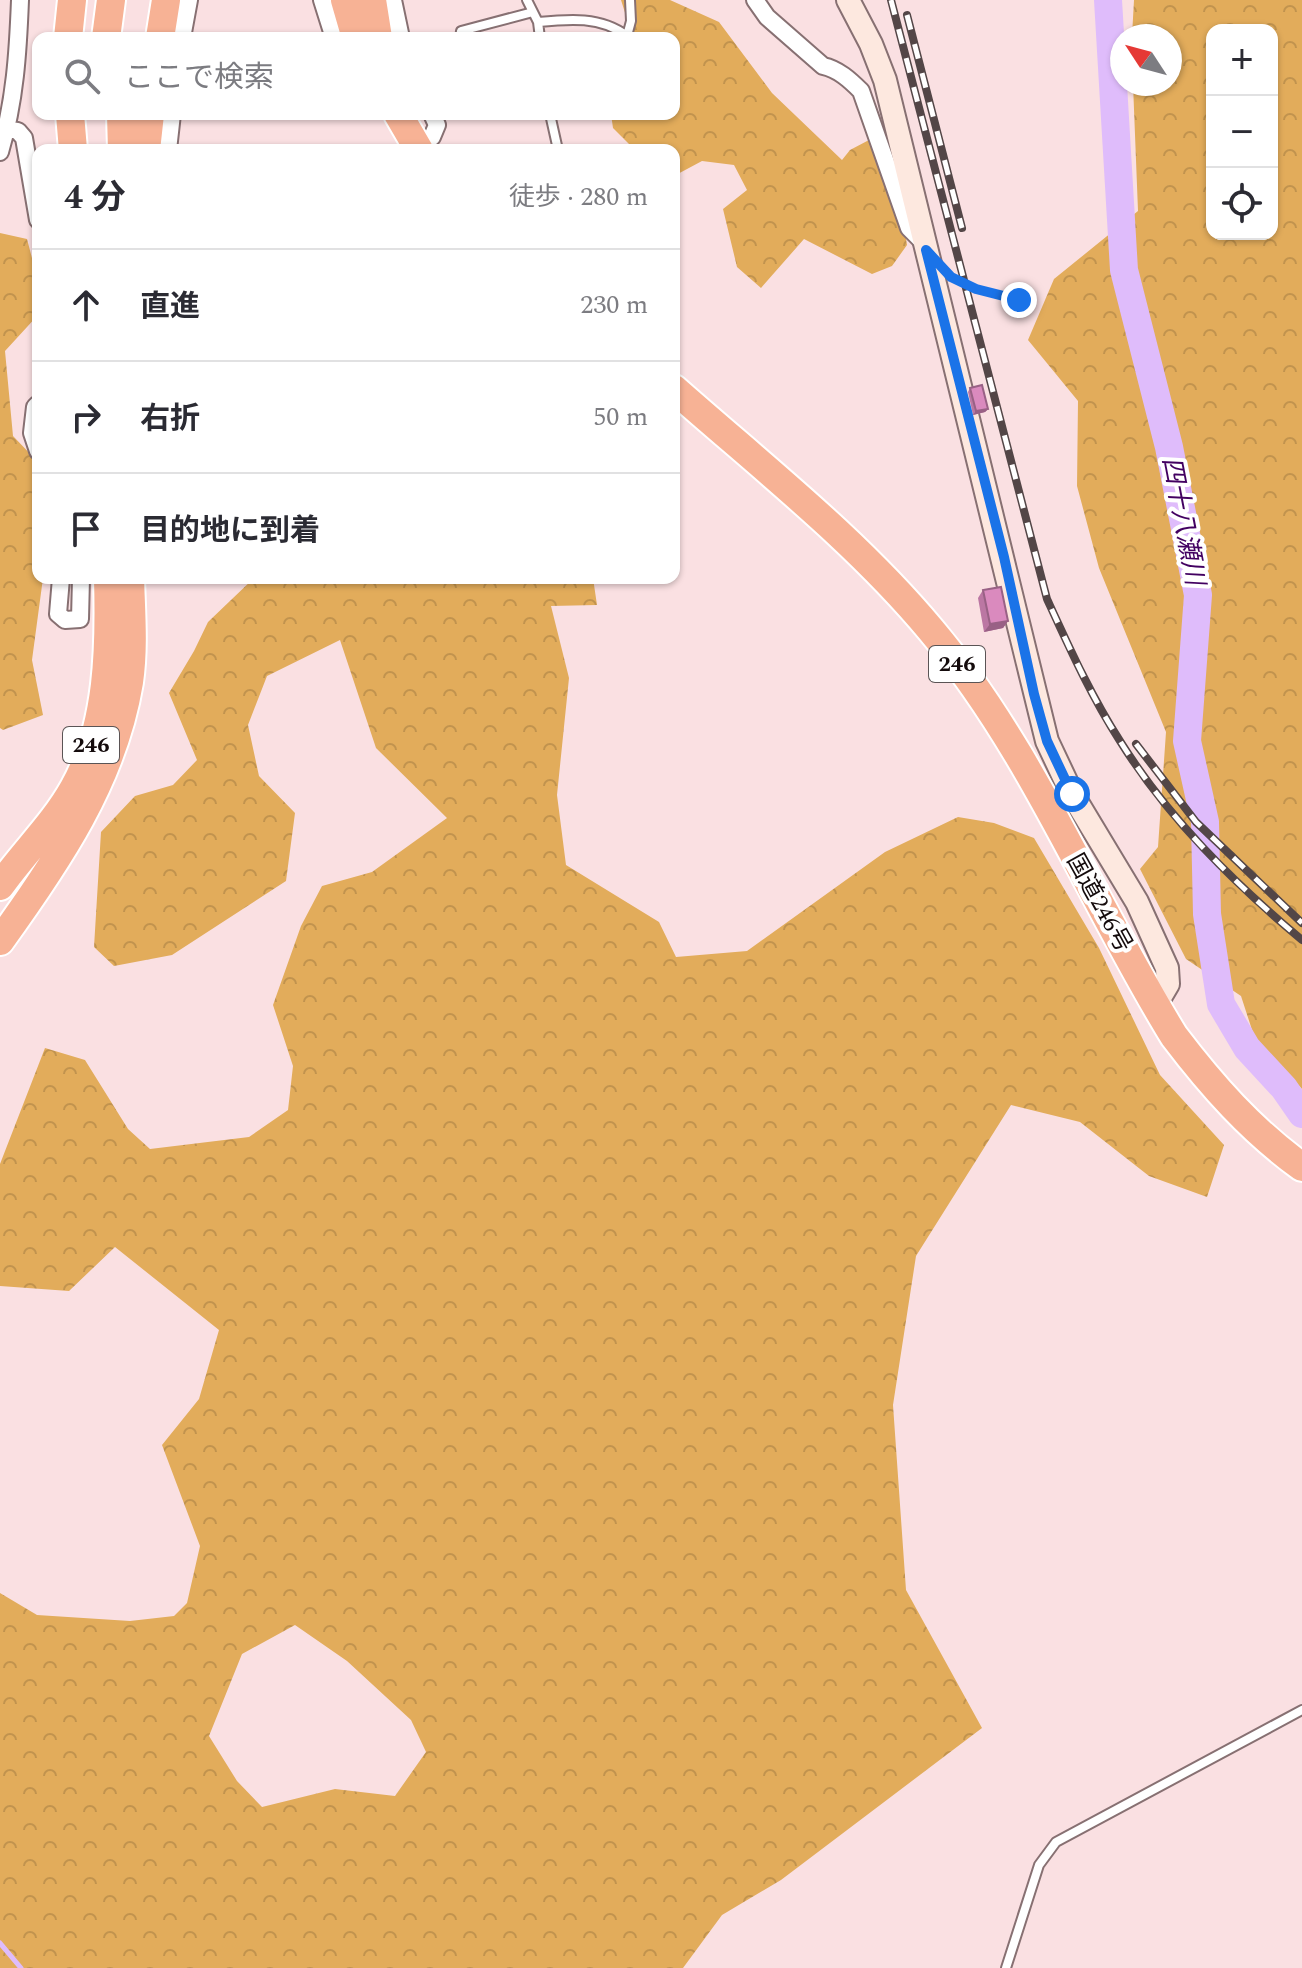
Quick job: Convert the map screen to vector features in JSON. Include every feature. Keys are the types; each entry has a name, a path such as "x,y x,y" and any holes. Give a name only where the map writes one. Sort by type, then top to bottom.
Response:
{"highway":[{"path":"69,32 72,0"},
{"path":"107,32 111,0"},
{"path":"126,32 129,0"},
{"path":"161,32 166,0"},
{"path":"345,0 353,32"},
{"path":"360,0 368,32"},
{"path":"372,0 377,32"},
{"path":"70,120 72,144"},
{"path":"103,120 103,144"},
{"path":"121,120 122,144"},
{"path":"147,144 149,120"},
{"path":"401,120 415,144"},
{"name":"国道246号","path":"680,394 867,561 931,630 1010,742 1155,1006 1204,1076 1231,1107 1302,1167"},
{"name":"246","path":"0,886 75,787 95,734 109,634 108,584"},
{"path":"0,941 76,824 99,784 114,746 132,653 130,584"}],"street":[{"path":"0,152 17,68 20,0"},
{"path":"183,32 189,0"},
{"path":"322,0 332,32"},
{"path":"393,0 400,32"},
{"path":"755,0 767,17 823,66 851,81 861,91 909,228 925,244"},
{"path":"848,0 871,44 885,80 1047,741 1072,794 1137,902 1167,968 1168,984 1155,1006"},
{"path":"169,144 171,120"},
{"path":"424,144 432,137 437,125 435,120"},
{"path":"7,129 18,131 24,138 32,185"},
{"path":"60,584 58,614 65,620 80,619 81,584"}],"lane":[{"path":"527,0 538,22 539,32"},
{"path":"628,32 630,0"},
{"path":"461,32 533,12"},
{"path":"538,22 584,20 622,32"},
{"path":"551,120 557,144"},
{"path":"1006,1968 1039,1865 1056,1842 1302,1710"}],"path":[{"path":"951,277 976,289 1019,300"}],"green space":[{"path":"621,0 670,0 719,22 772,93 842,160 850,150 888,130 907,245 892,266 872,274 804,239 761,288 737,267 723,209 747,190 734,165 702,161 680,173 680,144 629,144 613,128 612,120 680,120 680,32 631,32"},
{"path":"1134,0 1302,0 1302,1089 1254,1036 1241,996 1186,959 1140,869 1158,847 1166,732 1099,568 1077,486 1078,401 1028,340 1054,279 1138,211 1133,96 1182,96 1182,24 1133,24"},
{"path":"0,233 27,239 32,258 32,322 5,351 13,436 32,456 32,584 42,584 32,660 43,715 3,730 0,728"},
{"path":"248,584 594,584 597,605 551,606 569,678 557,795 566,865 659,922 676,957 747,951 885,852 958,817 994,823 1034,838 1099,948 1160,1075 1224,1145 1207,1197 1149,1176 1080,1122 1011,1105 916,1256 893,1405 906,1590 982,1728 781,1880 722,1915 683,1968 0,1968 0,1593 37,1615 130,1621 174,1616 187,1603 200,1546 162,1445 199,1399 219,1330 115,1247 69,1291 0,1286 0,1164 45,1048 85,1060 128,1129 150,1149 249,1137 288,1110 293,1066 273,1005 301,926 322,886 372,872 447,818 376,748 340,640 267,676 248,725 259,776 295,813 286,881 172,955 114,966 94,947 101,832 135,796 173,785 197,760 169,693 208,622","holes":["295,1625 347,1661 411,1720 426,1752 395,1796 335,1789 262,1807 237,1781 209,1736 242,1654"]}],"building":[{"path":"982,385 988,409 976,411 970,388"},
{"path":"1001,587 1008,621 990,624 983,590"}],"waterway":[{"name":"四十八瀬川","path":"1108,0 1124,270 1169,447 1198,595 1187,741 1205,822 1207,914 1221,1004 1247,1048 1284,1088 1302,1114"},
{"path":"0,1943 21,1968"}],"railway":[{"path":"891,0 1047,599 1099,707 1159,796 1203,848 1302,940"},
{"path":"907,15 962,228"},
{"path":"1136,744 1196,822 1302,923"}],"route":[{"path":"1019,300 976,289 951,277 926,250 1004,557 1034,694 1047,741 1072,794"}]}
